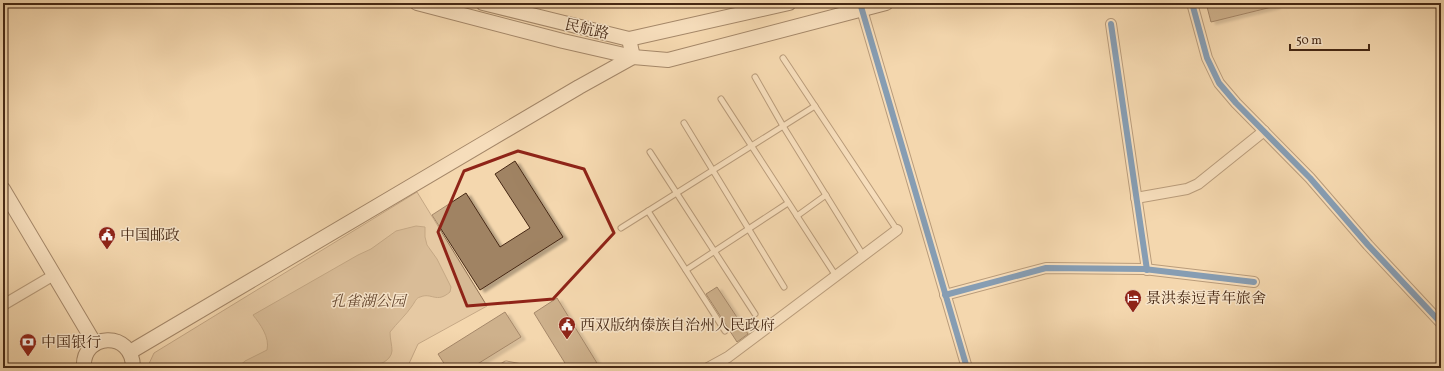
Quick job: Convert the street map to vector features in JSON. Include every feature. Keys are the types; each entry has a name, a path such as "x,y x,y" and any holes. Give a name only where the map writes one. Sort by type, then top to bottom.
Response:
{"main road":[{"name":"民航路","path":"417,3 563,41 633,57 668,60 861,6 886,3"},
{"name":"民航路","path":"483,3 630,39"},
{"path":"130,352 579,87 633,57 630,39 788,3"},
{"path":"3,189 96,344"},
{"path":"84,368 85,356 90,349 103,341 111,340 125,346 130,352 133,360 133,368"}],"street":[{"path":"1192,3 1205,54 1214,75 1226,92 1310,178 1368,245 1441,322"},
{"path":"861,6 967,368"},
{"path":"1111,24 1147,270"},
{"path":"1136,198 1187,189 1198,184 1264,131"},
{"path":"708,368 728,356 897,230"},
{"path":"945,295 1046,268 1147,270 1254,282"},
{"path":"3,305 54,275"}],"lane":[{"path":"783,58 897,230"},
{"path":"755,77 783,126 863,255"},
{"path":"721,99 836,276"},
{"path":"621,228 815,106"},
{"path":"684,123 784,287"},
{"path":"650,152 755,314"},
{"path":"797,216 826,195"},
{"path":"686,270 788,203"},
{"path":"648,211 725,332"},
{"path":"500,368 506,364 526,368"}],"highlighted area":[{"path":"518,151 584,169 614,233 553,299 467,306 438,232 464,171"}],"green space":[{"name":"孔雀湖公园","path":"417,192 487,306 418,344 407,368 147,368 154,353"}],"shaded area":[{"path":"416,226 425,227 427,245 437,259 451,287 450,292 438,298 424,296 417,299 390,332 392,351 391,355 386,361 379,365 367,368 237,368 245,361 267,350 268,345 266,336 253,315 371,249 396,231"}],"building":[{"path":"1206,3 1275,3 1276,6 1211,22"},
{"path":"515,161 563,237 480,290 432,215 466,193 500,247 530,228 495,174"},
{"path":"717,287 748,334 737,342 706,294"},
{"name":"西双版纳傣族自治州人民政府","path":"557,298 600,368 568,368 534,313"},
{"path":"505,312 521,337 471,368 447,368 438,354"}],"cycle path":[{"path":"860,3 967,368"},
{"path":"1192,3 1207,58 1219,83 1236,103 1310,178 1368,245 1441,323"},
{"path":"1111,24 1147,270"},
{"path":"945,295 1046,268 1144,269 1254,282"}],"place":[{"name":"中国邮政","path":"107,250"},
{"name":"景洪泰逗青年旅舍","path":"1133,313"},
{"name":"西双版纳傣族自治州人民政府","path":"567,340"},
{"name":"中国银行","path":"28,357"}]}
